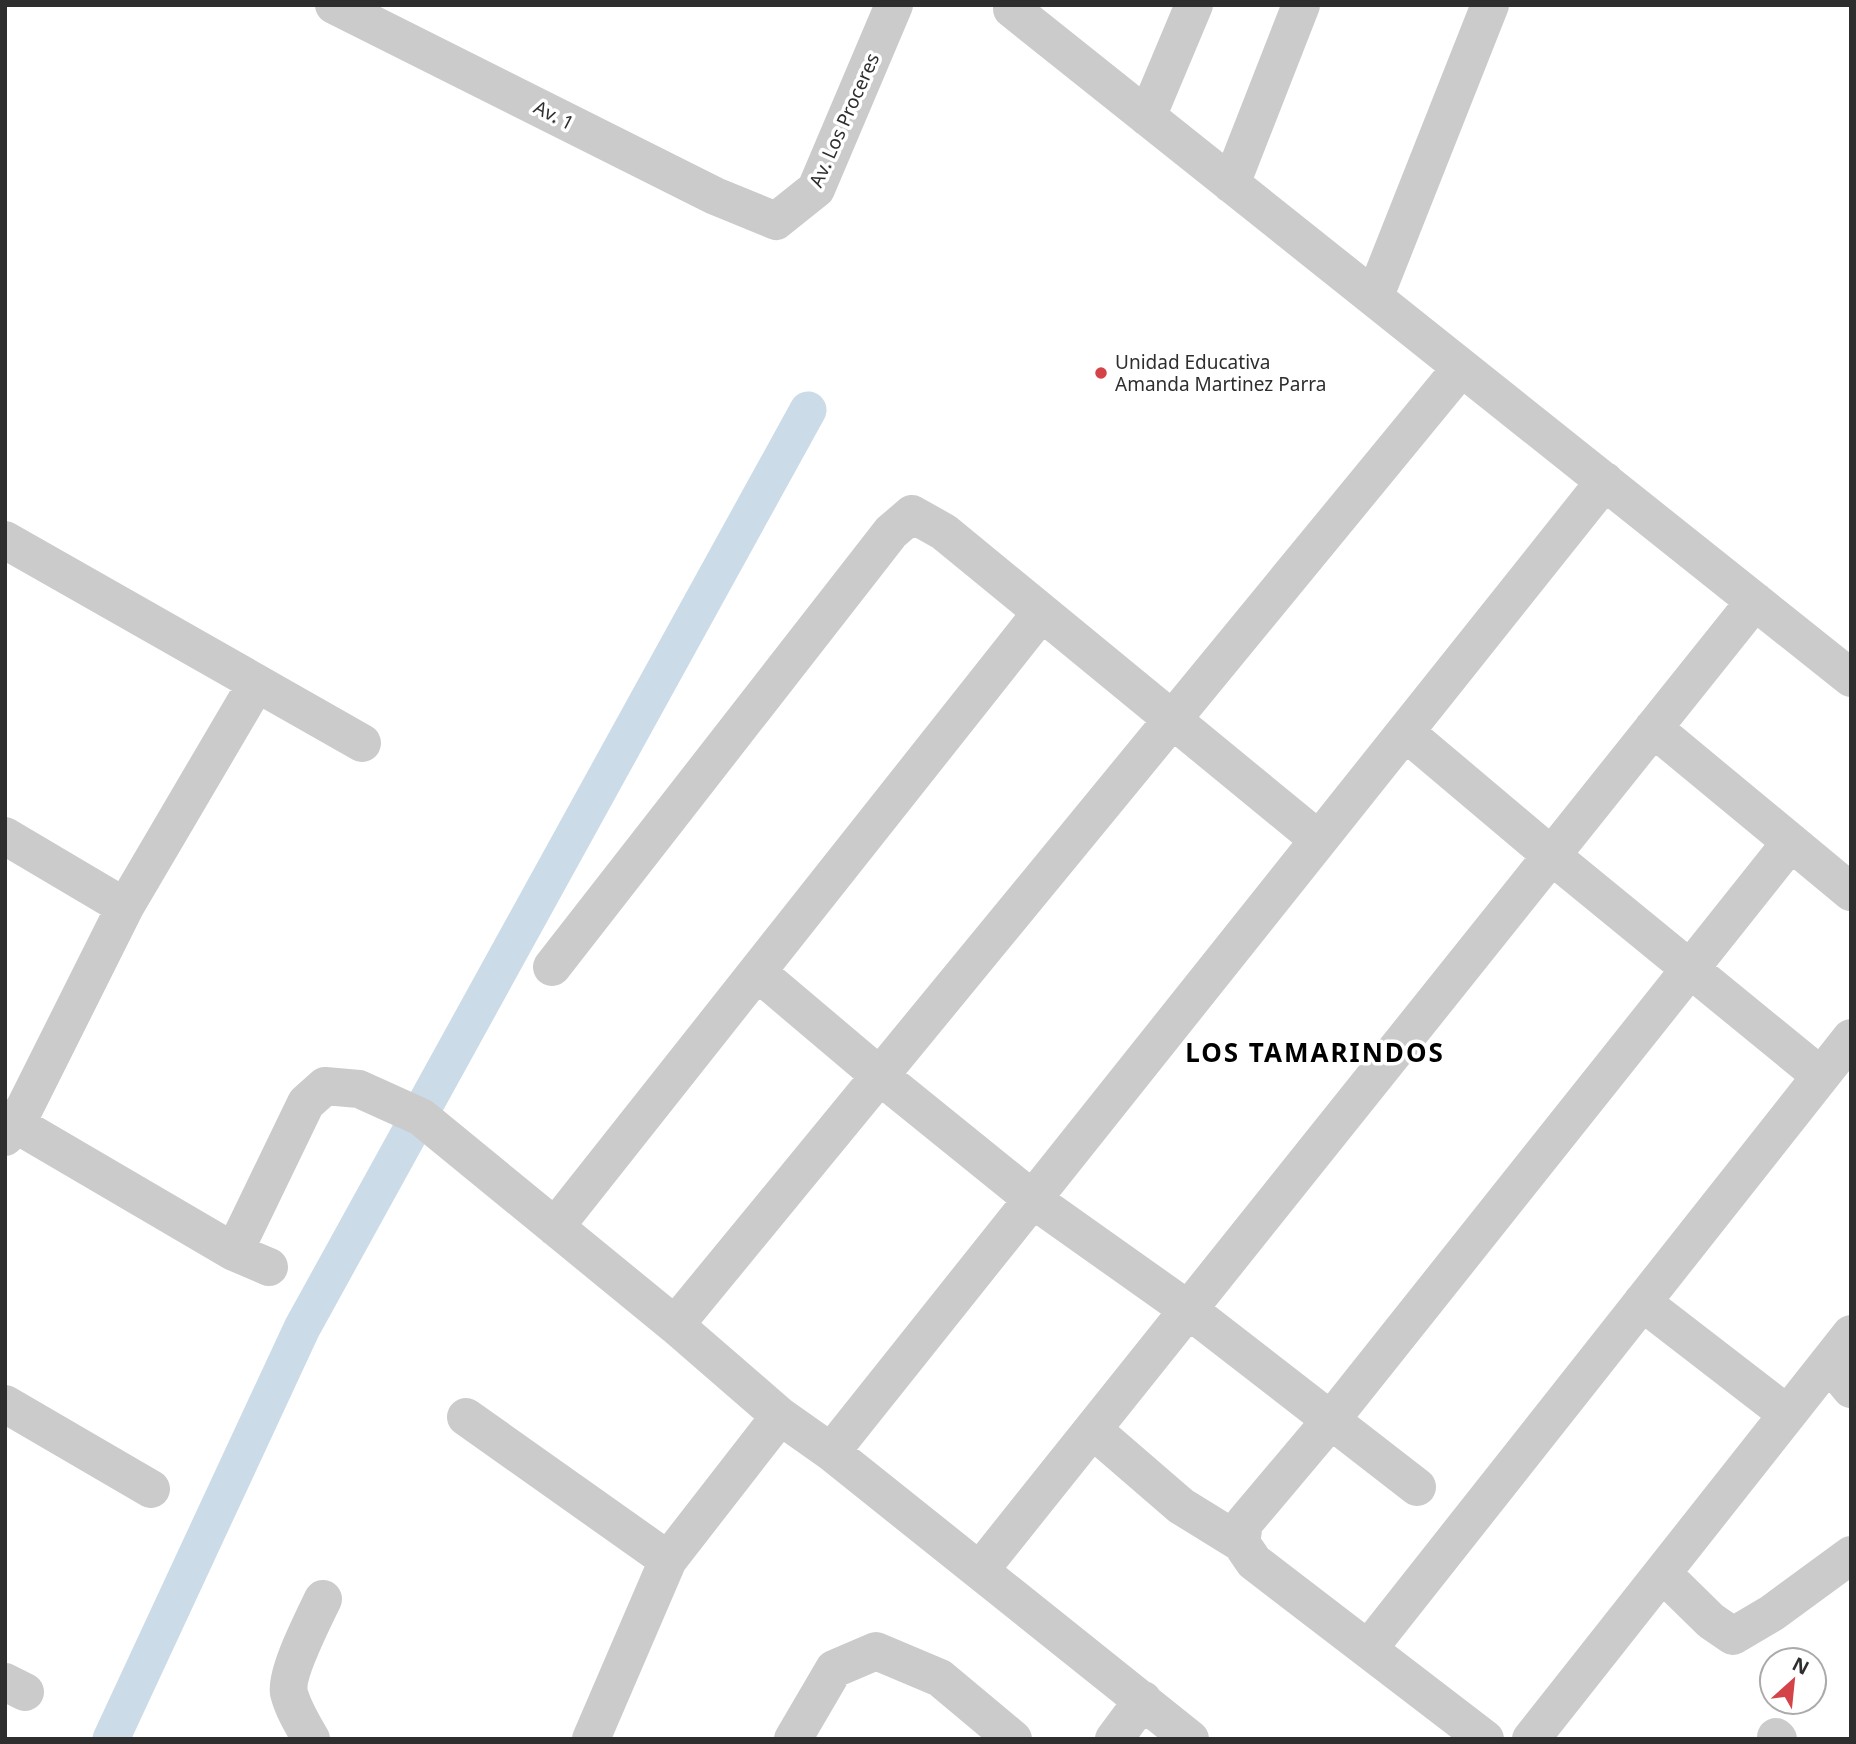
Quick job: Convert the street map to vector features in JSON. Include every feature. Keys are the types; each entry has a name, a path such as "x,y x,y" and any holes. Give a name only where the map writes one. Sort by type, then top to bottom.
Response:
{"street":[{"name":"Av. 1","path":"334,5 715,196 776,221"},
{"name":"Av. Los Proceres","path":"776,221 817,189 894,5"},
{"path":"1012,5 1012,9 1851,678"},
{"path":"1147,117 1194,5"},
{"path":"1231,184 1301,5"},
{"path":"1372,296 1378,288 1490,5"},
{"path":"675,1325 1461,368"},
{"path":"831,1452 1605,481"},
{"path":"552,967 891,532 912,514 944,532 1319,840"},
{"path":"5,540 362,743"},
{"path":"980,1570 1190,1311 1755,601"},
{"path":"555,1227 1041,613"},
{"path":"256,684 125,907 9,1127 234,1252 269,1267"},
{"path":"1653,728 1851,892"},
{"path":"1405,732 1821,1076"},
{"path":"5,836 125,907"},
{"path":"1241,1543 1244,1523 1330,1421 1791,842"},
{"path":"757,972 1032,1199 1190,1311 1418,1487"},
{"path":"1369,1648 1851,1038"},
{"path":"234,1252 306,1102 325,1086 359,1089 421,1117 675,1325 780,1416 831,1452 1190,1739"},
{"path":"1642,1302 1787,1414"},
{"path":"1531,1739 1787,1414 1843,1362"},
{"path":"5,1404 151,1489"},
{"path":"591,1739 667,1560 780,1416"},
{"path":"466,1417 667,1560"},
{"path":"1093,1430 1181,1506 1241,1543 1254,1562 1485,1739"},
{"path":"1662,1573 1711,1621 1733,1636 1772,1613 1851,1555"},
{"path":"311,1739 288,1691 301,1643 323,1599"},
{"path":"793,1739 834,1669 876,1651 940,1678 1013,1739"},
{"path":"1114,1739 1143,1700"}],"waterway":[{"path":"111,1739 302,1328 808,410"}],"place":[{"name":"Unidad Educativa Amanda Martinez Parra","path":"1101,373"}],"district":[{"name":"LOS TAMARINDOS","path":"1315,1052"}]}
